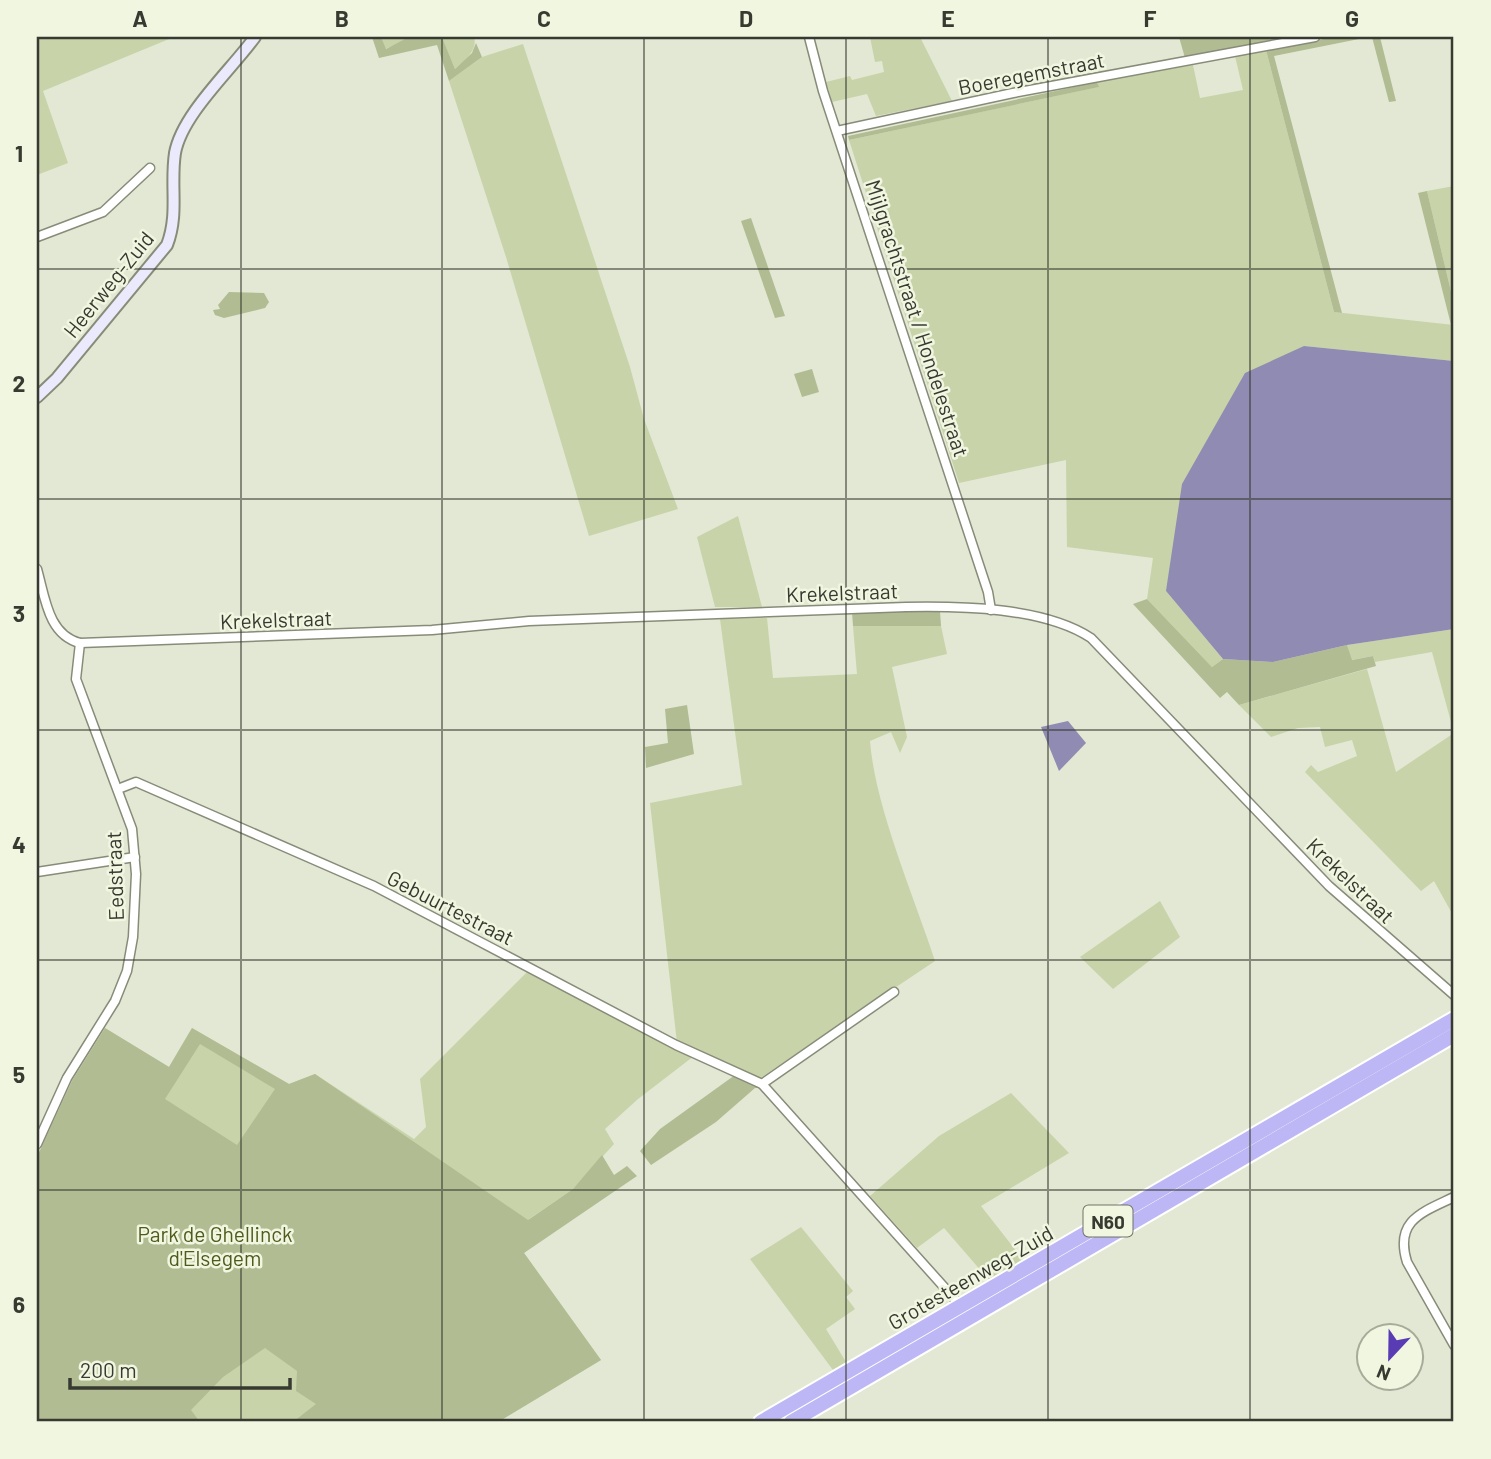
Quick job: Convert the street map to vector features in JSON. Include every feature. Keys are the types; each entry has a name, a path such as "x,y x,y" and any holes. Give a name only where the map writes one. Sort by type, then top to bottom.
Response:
{"highway":[{"name":"Grotesteenweg-Zuid","path":"761,1422 1454,1019"},
{"name":"Grotesteenweg-Zuid","path":"791,1422 1454,1035"}],"street":[{"name":"Heerweg-Zuid","path":"37,397 57,378 167,245 175,220 174,169 178,142 190,120 255,37"},
{"name":"Mijlgrachtstraat / Hondelestraat","path":"809,37 837,131 964,517 990,610"},
{"name":"Boeregemstraat","path":"837,131 1013,93 1315,37"},
{"path":"37,237 103,212 150,169"},
{"path":"37,569 54,624 62,635 80,643"},
{"name":"Krekelstraat","path":"80,643 419,630 635,616 906,607 990,610 1074,627 1091,638 1329,886 1454,995"},
{"name":"Eedstraat","path":"37,1144 40,1126 109,1013 127,971 134,920 135,857 132,829 76,679 80,643"},
{"name":"Gebuurtestraat","path":"118,789 136,782 374,886 676,1045 762,1083 961,1306"},
{"path":"37,872 135,857"},
{"path":"762,1083 894,992"},
{"path":"1454,1197 1420,1214 1410,1223 1403,1248 1407,1262 1454,1345"}],"green space":[{"path":"37,37 174,37 43,91 68,163 37,175"},
{"path":"372,37 381,37 386,49 405,39 442,37 455,69 472,53 476,43 482,57 449,81 437,45 379,58"},
{"path":"381,37 414,37 385,49"},
{"path":"442,37 474,37 472,50 455,69"},
{"path":"870,37 920,37 952,101 876,116 867,94 832,102 826,82 850,76 852,80 884,72 882,61 875,62"},
{"path":"1179,37 1295,37 1185,58"},
{"path":"1334,37 1369,37 1274,56 1342,313 1334,312 1266,50"},
{"path":"1372,37 1380,37 1396,101 1389,102"},
{"path":"523,44 630,367 644,419 678,509 589,536 506,257 449,81 482,57"},
{"path":"1266,50 1334,312 1454,325 1454,361 1304,346 1166,591 1223,659 1212,667 1147,599 1153,558 1067,547 1066,460 959,483 849,140 1098,87 1097,82 1193,65 1200,98 1243,90 1235,56"},
{"path":"1097,82 1099,87 849,140 848,136"},
{"path":"1454,186 1454,304 1427,191"},
{"path":"1427,191 1454,304 1454,325 1451,325 1418,193"},
{"path":"751,218 785,316 775,318 741,221"},
{"path":"229,292 264,293 269,302 265,308 224,318 215,315 213,310 220,309 218,305"},
{"path":"812,369 819,392 802,397 794,374"},
{"path":"738,516 762,607 715,607 697,537"},
{"path":"1147,599 1212,667 1223,659 1273,662 1347,645 1352,660 1373,656 1376,666 1239,705 1227,692 1220,698 1133,604"},
{"path":"940,611 941,626 853,626 852,612"},
{"path":"767,618 773,678 857,674 853,626 941,626 947,654 892,667 907,737 900,753 891,732 870,741 873,767 887,822 935,961 759,1079 677,1043 650,803 742,785 720,619"},
{"path":"1454,629 1454,733 1432,652 1375,662 1373,656 1351,660 1347,645"},
{"path":"1367,669 1396,772 1454,733 1454,917 1434,881 1421,891 1305,772 1311,765 1318,772 1357,756 1352,740 1325,747 1320,727 1298,728 1271,737 1239,705"},
{"path":"687,705 694,754 646,768 645,747 668,743 665,709"},
{"path":"1160,901 1180,937 1113,989 1080,957"},
{"name":"Park de Ghellinck d'Elsegem","path":"529,970 694,1056 638,1099 605,1129 614,1144 573,1189 529,1219 524,1253 601,1360 498,1422 37,1422 37,1157 72,1081 105,1028 169,1067 192,1028 289,1084 315,1074 414,1139 426,1127 420,1079"},
{"name":"Park de Ghellinck d'Elsegem","path":"105,1028 169,1067 192,1028 289,1084 315,1074 528,1220 573,1189 602,1155 614,1175 627,1166 637,1176 524,1253 601,1360 498,1422 293,1422 316,1404 296,1391 297,1371 265,1348 223,1377 191,1410 200,1422 37,1422 37,1157 72,1081","holes":["200,1044 275,1089 237,1145 165,1099"]},
{"path":"735,1075 759,1088 755,1088 716,1122 651,1165 640,1151 660,1129"},
{"path":"1011,1093 1069,1153 981,1206 1024,1261 989,1280 944,1228 917,1248 870,1196 939,1136"},
{"path":"801,1227 853,1291 846,1297 855,1309 826,1329 846,1362 833,1370 750,1259"}],"shaded area":[{"path":"1304,346 1454,361 1454,629 1347,645 1273,662 1223,659 1166,591 1182,484 1245,373"},
{"path":"1068,721 1086,743 1059,771 1041,727"}]}
